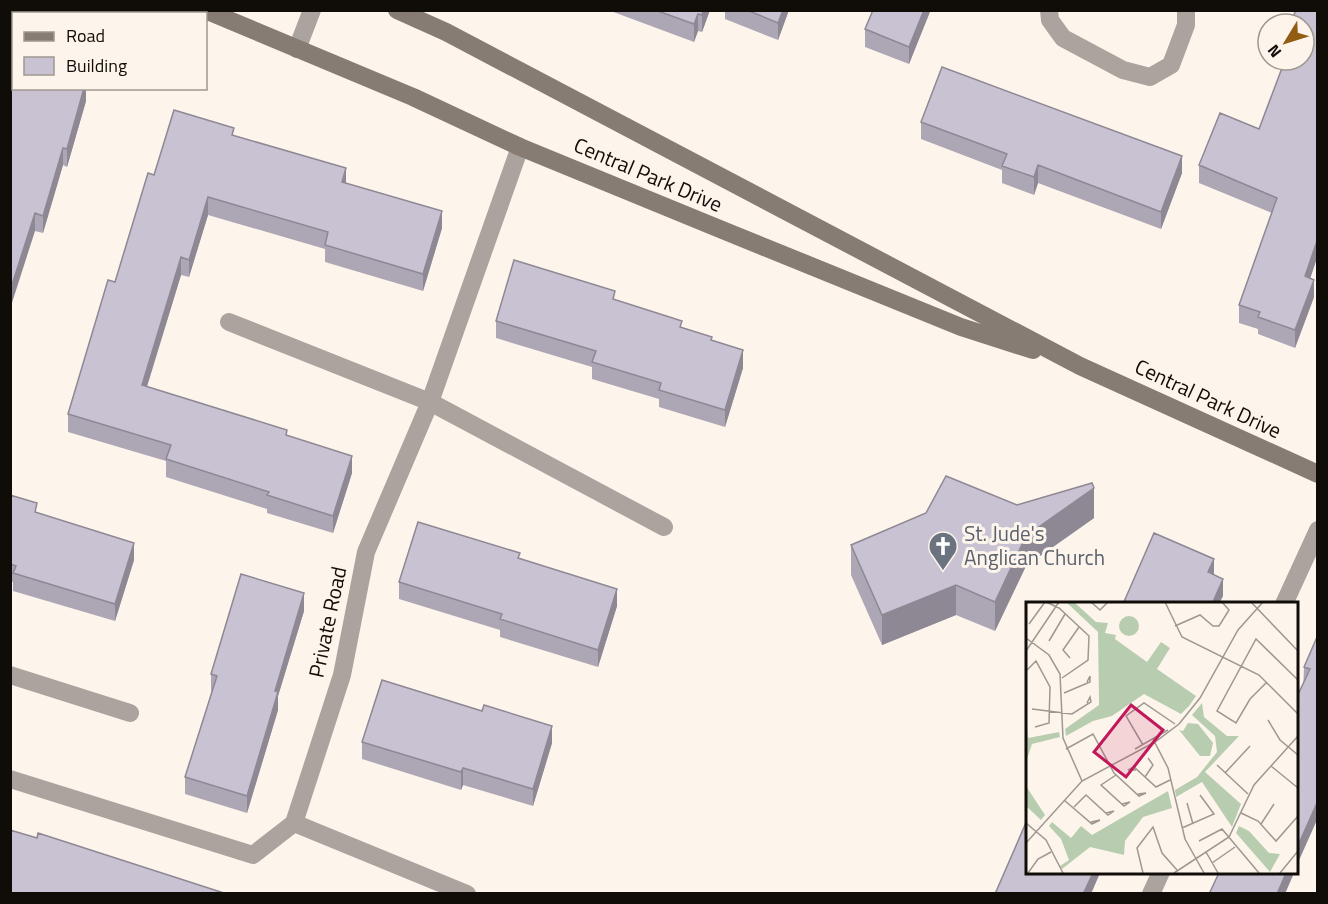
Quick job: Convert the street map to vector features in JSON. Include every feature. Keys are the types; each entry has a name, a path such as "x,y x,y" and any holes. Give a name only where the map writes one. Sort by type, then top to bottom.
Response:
{"street":[{"name":"Central Park Drive","path":"205,10 413,97 520,147 961,327 1080,366"},
{"path":"297,48 312,10"},
{"name":"Central Park Drive","path":"397,10 446,32 1080,366 1317,474"},
{"path":"1049,10 1050,20 1063,38 1123,70 1150,77 1171,65 1186,25 1186,10"},
{"name":"Private Road","path":"294,823 342,675 366,552 430,402 520,147"},
{"path":"229,322 430,402 664,527"},
{"path":"1285,602 1317,530"},
{"path":"10,675 130,713"},
{"path":"10,779 253,855 294,823 466,894"},
{"path":"1151,894 1161,874"}],"building":[{"path":"655,10 703,10 702,15 698,14 694,24"},
{"path":"747,10 783,10 778,23"},
{"path":"873,10 924,10 909,47 865,29"},
{"path":"1296,10 1317,10 1317,241 1305,276 1314,280 1295,330 1258,317 1260,312 1239,305 1277,198 1199,165 1220,113 1259,129 1280,72 1316,72 1316,12 1295,12"},
{"path":"10,62 12,62 12,90 83,90 67,149 63,148 43,216 35,213 10,291"},
{"path":"942,67 1182,156 1161,212 1038,165 1034,177 1002,166 1007,154 921,122"},
{"path":"174,110 234,128 232,135 346,168 342,182 442,211 423,274 325,245 328,232 208,197 189,260 181,257 142,385 287,430 286,435 352,456 333,516 267,495 269,492 166,459 171,445 68,414 108,280 115,282 148,173 154,175"},
{"path":"514,260 615,291 613,299 682,321 680,327 743,350 725,410 659,390 661,383 592,362 596,351 496,321"},
{"path":"946,476 1017,505 1092,483 1094,488 1026,536 995,602 956,585 882,615 851,545 926,513"},
{"path":"10,495 37,503 35,512 134,543 115,604 13,573 16,566 10,564"},
{"path":"418,522 520,553 518,558 617,589 598,650 500,619 502,614 399,582"},
{"path":"1154,533 1214,559 1208,572 1223,579 1213,602 1124,602"},
{"path":"241,574 304,593 247,796 185,777 217,676 211,674"},
{"path":"1317,637 1317,803 1298,846 1298,695 1310,669 1304,667"},
{"path":"382,680 482,711 484,705 552,726 533,789 463,768 461,772 362,742"},
{"path":"1026,823 1026,874 1093,874 1083,894 995,894"},
{"path":"10,830 37,838 38,833 227,894 10,894"},
{"path":"1219,874 1286,874 1277,894 1209,894"}],"place":[{"name":"St. Jude's Anglican Church","path":"943,572"}]}
